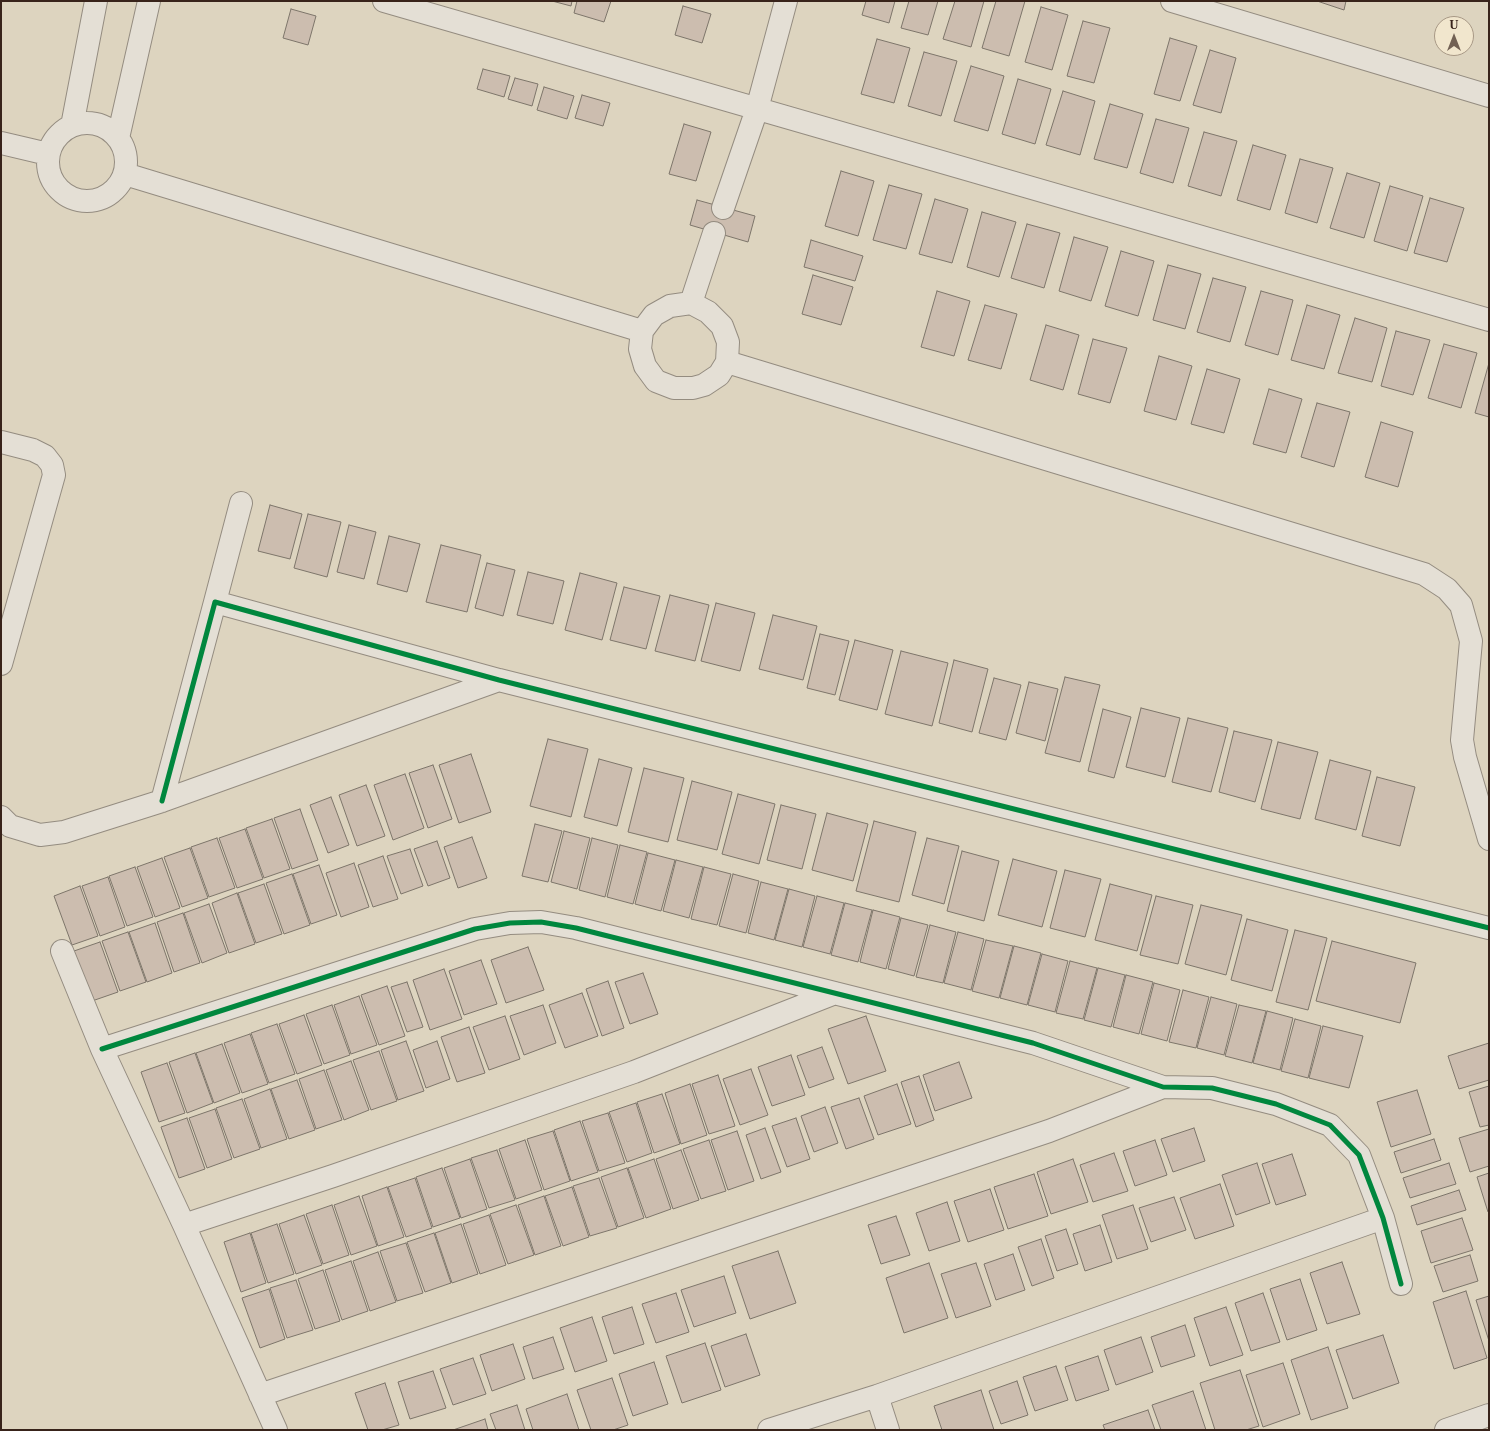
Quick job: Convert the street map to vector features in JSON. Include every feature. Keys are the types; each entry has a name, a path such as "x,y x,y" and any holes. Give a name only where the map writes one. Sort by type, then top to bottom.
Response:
{"street":[{"path":"72,126 96,1"},
{"path":"118,138 149,1"},
{"path":"384,1 1489,320"},
{"path":"723,208 757,109 786,1"},
{"path":"1172,1 1489,96"},
{"path":"84,123 97,124 109,129 118,138 124,148 127,161 126,174 120,185 110,195 98,200 84,202 72,198 60,191 52,180 48,168 48,154 53,143 61,133 72,126 84,123"},
{"path":"1,143 48,154"},
{"path":"126,174 642,331"},
{"path":"691,303 714,233"},
{"path":"691,303 708,312 722,326 728,342 727,362 719,374 704,385 693,388 674,388 656,381 644,366 640,349 642,331 654,315 670,306 691,303"},
{"path":"727,362 1424,574 1447,589 1461,605 1471,641 1462,740 1465,757 1489,839"},
{"path":"1,442 33,450 45,456 52,465 54,475 1,664"},
{"path":"162,801 241,503"},
{"path":"215,602 499,680 1489,928"},
{"path":"1,817 10,826 40,835 64,832 162,801 499,680"},
{"path":"102,1049 474,929 510,923 540,922 576,928 1033,1043 1163,1087 1212,1088 1276,1104 1330,1125 1359,1155 1383,1218 1401,1284"},
{"path":"62,951 102,1049 184,1225 276,1430"},
{"path":"184,1225 333,1176 634,1072 835,994"},
{"path":"260,1395 1049,1131 1163,1087"},
{"path":"769,1430 877,1396 1383,1218"},
{"path":"877,1396 888,1430"},
{"path":"1446,1430 1489,1414"}],"building":[{"path":"552,1 572,1 571,6"},
{"path":"577,1 611,1 604,22 574,13"},
{"path":"866,1 895,1 889,23 862,15"},
{"path":"909,1 938,1 928,35 901,28"},
{"path":"955,1 984,1 971,47 943,39"},
{"path":"996,1 1025,1 1009,56 982,48"},
{"path":"1317,1 1346,1 1344,10"},
{"path":"683,6 711,14 702,43 675,35"},
{"path":"1041,7 1068,15 1052,70 1025,62"},
{"path":"291,9 316,16 308,45 283,38"},
{"path":"1083,21 1110,28 1094,83 1067,76"},
{"path":"1170,38 1197,46 1180,101 1154,94"},
{"path":"877,39 910,48 894,103 861,94"},
{"path":"1210,50 1236,58 1221,113 1193,105"},
{"path":"924,52 957,61 941,116 908,106"},
{"path":"971,66 1004,76 988,131 954,121"},
{"path":"483,69 510,76 504,97 477,89"},
{"path":"515,78 538,84 532,106 508,99"},
{"path":"1018,79 1051,89 1035,144 1002,134"},
{"path":"544,87 574,96 567,119 537,110"},
{"path":"1063,91 1095,101 1080,155 1046,145"},
{"path":"582,95 610,103 603,126 575,118"},
{"path":"1110,104 1143,114 1127,168 1094,159"},
{"path":"1156,119 1189,128 1173,183 1140,173"},
{"path":"684,124 711,132 696,181 669,174"},
{"path":"1204,132 1237,141 1221,196 1188,186"},
{"path":"1253,145 1286,155 1270,210 1237,200"},
{"path":"1300,159 1333,168 1317,223 1285,213"},
{"path":"841,171 874,181 858,236 825,226"},
{"path":"1347,173 1380,183 1364,238 1330,228"},
{"path":"889,185 922,194 906,249 873,240"},
{"path":"1390,186 1423,196 1407,251 1374,241"},
{"path":"1430,198 1464,208 1447,262 1414,253"},
{"path":"935,199 968,209 952,263 919,254"},
{"path":"697,200 755,216 748,242 690,225"},
{"path":"982,212 1016,222 999,277 967,267"},
{"path":"1027,224 1060,233 1044,288 1011,278"},
{"path":"1074,237 1108,247 1091,301 1059,291"},
{"path":"811,240 863,256 855,281 804,267"},
{"path":"1121,251 1154,261 1138,316 1105,306"},
{"path":"1168,265 1201,274 1185,329 1153,320"},
{"path":"813,275 853,287 841,325 802,314"},
{"path":"1213,278 1246,287 1230,342 1197,332"},
{"path":"937,291 970,301 954,356 921,347"},
{"path":"1261,291 1293,300 1278,355 1245,345"},
{"path":"985,305 1017,314 1001,369 968,360"},
{"path":"1307,305 1340,315 1324,369 1291,360"},
{"path":"1355,318 1387,328 1372,382 1338,373"},
{"path":"1046,325 1079,335 1063,390 1030,380"},
{"path":"1396,331 1430,340 1413,395 1381,386"},
{"path":"1093,339 1127,348 1110,403 1078,394"},
{"path":"1444,344 1477,353 1461,408 1428,398"},
{"path":"1159,356 1192,366 1176,420 1144,411"},
{"path":"1489,363 1489,417 1475,413"},
{"path":"1207,369 1240,379 1224,433 1191,424"},
{"path":"1269,389 1302,399 1286,453 1253,444"},
{"path":"1317,403 1350,412 1334,467 1301,457"},
{"path":"1381,422 1413,432 1398,487 1365,477"},
{"path":"270,505 302,514 290,559 258,551"},
{"path":"308,514 341,522 327,577 294,568"},
{"path":"349,525 376,532 364,579 337,572"},
{"path":"389,536 420,544 407,592 377,584"},
{"path":"441,545 481,555 467,612 426,602"},
{"path":"487,563 515,570 503,616 475,608"},
{"path":"528,572 564,581 553,624 517,615"},
{"path":"580,573 617,583 602,640 565,630"},
{"path":"624,587 660,596 646,649 610,640"},
{"path":"670,595 709,605 695,661 655,651"},
{"path":"716,603 755,613 740,671 701,661"},
{"path":"773,615 817,626 803,680 759,669"},
{"path":"820,634 849,641 835,695 807,688"},
{"path":"855,640 893,650 877,710 839,700"},
{"path":"901,651 948,663 932,726 885,714"},
{"path":"954,660 988,669 972,732 939,723"},
{"path":"1065,677 1100,685 1080,762 1045,753"},
{"path":"994,678 1021,685 1006,740 979,733"},
{"path":"1029,682 1058,689 1045,741 1016,733"},
{"path":"1141,708 1180,718 1165,777 1126,767"},
{"path":"1103,709 1131,717 1114,778 1088,771"},
{"path":"1188,718 1228,728 1211,792 1172,782"},
{"path":"1234,731 1272,740 1255,802 1219,792"},
{"path":"548,739 588,749 571,817 530,806"},
{"path":"1278,742 1318,752 1300,819 1261,809"},
{"path":"471,754 491,812 459,823 439,765"},
{"path":"599,759 632,768 617,826 584,817"},
{"path":"1330,760 1371,771 1356,830 1315,819"},
{"path":"433,765 452,819 428,828 409,773"},
{"path":"644,768 684,778 668,842 628,832"},
{"path":"405,774 424,828 393,840 374,785"},
{"path":"1377,777 1415,787 1400,846 1362,836"},
{"path":"692,781 732,792 717,850 677,840"},
{"path":"366,785 385,836 357,846 339,795"},
{"path":"738,794 775,804 759,864 722,854"},
{"path":"331,797 349,845 328,853 310,805"},
{"path":"781,805 816,814 802,869 767,860"},
{"path":"300,809 318,860 292,869 274,818"},
{"path":"827,813 868,824 853,881 812,870"},
{"path":"272,819 290,869 264,878 246,828"},
{"path":"874,821 916,832 899,902 856,891"},
{"path":"535,824 562,831 548,882 522,876"},
{"path":"245,829 263,879 237,888 219,838"},
{"path":"564,831 590,838 577,889 551,882"},
{"path":"472,837 487,878 458,888 444,847"},
{"path":"217,838 235,888 209,897 191,847"},
{"path":"592,838 618,845 605,897 579,890"},
{"path":"927,838 959,846 944,904 912,895"},
{"path":"437,841 450,878 428,886 414,849"},
{"path":"620,845 647,852 633,904 607,897"},
{"path":"190,848 208,898 182,907 164,857"},
{"path":"410,849 423,886 401,894 387,856"},
{"path":"962,851 999,861 984,921 947,911"},
{"path":"648,853 675,860 661,911 635,904"},
{"path":"383,856 398,899 373,907 358,865"},
{"path":"162,858 180,908 155,917 137,867"},
{"path":"1013,859 1057,871 1042,927 998,915"},
{"path":"676,860 703,867 689,918 663,911"},
{"path":"354,863 369,907 341,917 326,873"},
{"path":"319,865 337,915 311,924 293,874"},
{"path":"135,867 153,917 127,926 109,876"},
{"path":"704,867 731,874 717,925 691,919"},
{"path":"1065,870 1101,879 1085,937 1050,928"},
{"path":"292,874 310,925 284,934 266,883"},
{"path":"733,874 759,881 746,933 719,926"},
{"path":"108,877 125,927 100,936 82,886"},
{"path":"761,882 788,889 774,940 748,933"},
{"path":"264,884 282,934 256,943 238,893"},
{"path":"1110,884 1152,895 1137,951 1095,940"},
{"path":"80,886 98,936 72,945 54,896"},
{"path":"789,889 815,896 802,947 775,940"},
{"path":"237,893 255,944 229,953 212,903"},
{"path":"817,896 844,903 830,954 803,947"},
{"path":"1156,896 1193,905 1178,964 1140,955"},
{"path":"845,903 872,910 858,962 831,955"},
{"path":"209,904 227,953 202,963 184,913"},
{"path":"1201,905 1242,915 1226,975 1185,964"},
{"path":"873,910 900,917 886,969 860,962"},
{"path":"183,913 200,963 174,972 157,922"},
{"path":"901,918 928,925 914,976 888,969"},
{"path":"1247,919 1288,930 1272,991 1231,980"},
{"path":"155,923 172,973 147,982 129,932"},
{"path":"930,925 956,932 943,983 916,977"},
{"path":"1295,930 1327,938 1308,1010 1276,1002"},
{"path":"128,932 146,982 120,991 102,941"},
{"path":"958,932 984,939 971,990 944,983"},
{"path":"986,940 1013,946 999,998 972,991"},
{"path":"1332,941 1416,963 1400,1023 1316,1001"},
{"path":"100,942 118,992 92,1001 74,951"},
{"path":"1014,946 1041,953 1027,1005 1000,998"},
{"path":"528,947 544,990 506,1003 491,960"},
{"path":"1042,954 1068,961 1055,1012 1028,1005"},
{"path":"481,960 497,1004 464,1015 449,971"},
{"path":"1070,961 1097,968 1083,1019 1056,1013"},
{"path":"1098,968 1125,975 1111,1027 1084,1020"},
{"path":"444,969 462,1019 430,1030 413,980"},
{"path":"643,973 658,1014 630,1024 615,982"},
{"path":"1126,975 1153,982 1139,1034 1113,1027"},
{"path":"608,981 624,1028 602,1036 586,989"},
{"path":"407,982 423,1027 407,1032 391,987"},
{"path":"1154,983 1180,990 1167,1041 1141,1034"},
{"path":"387,986 405,1036 379,1045 361,995"},
{"path":"1183,990 1209,997 1196,1048 1169,1042"},
{"path":"582,993 598,1036 565,1048 549,1005"},
{"path":"359,996 377,1045 351,1054 334,1005"},
{"path":"1211,997 1237,1004 1224,1055 1197,1048"},
{"path":"332,1005 350,1055 324,1064 306,1014"},
{"path":"543,1005 556,1043 524,1055 510,1016"},
{"path":"1239,1005 1266,1011 1252,1063 1225,1056"},
{"path":"1267,1011 1293,1018 1280,1070 1253,1063"},
{"path":"304,1015 322,1065 297,1074 279,1024"},
{"path":"505,1016 520,1059 489,1070 473,1027"},
{"path":"866,1016 886,1071 848,1084 828,1029"},
{"path":"1295,1019 1321,1026 1308,1078 1281,1071"},
{"path":"277,1024 295,1074 269,1083 251,1033"},
{"path":"1323,1026 1363,1036 1349,1088 1309,1078"},
{"path":"469,1027 485,1073 457,1082 441,1037"},
{"path":"250,1034 268,1084 242,1093 224,1043"},
{"path":"406,1041 424,1091 398,1100 381,1050"},
{"path":"437,1041 450,1079 426,1088 413,1050"},
{"path":"1489,1043 1489,1080 1459,1089 1448,1056"},
{"path":"222,1044 240,1093 214,1103 196,1053"},
{"path":"822,1047 834,1079 809,1088 797,1056"},
{"path":"379,1051 397,1101 371,1110 353,1060"},
{"path":"195,1053 213,1103 187,1113 169,1062"},
{"path":"791,1055 805,1095 772,1106 758,1067"},
{"path":"351,1061 369,1110 344,1120 326,1070"},
{"path":"959,1062 972,1098 935,1111 923,1075"},
{"path":"167,1063 185,1113 159,1122 141,1072"},
{"path":"751,1069 768,1115 740,1125 723,1079"},
{"path":"324,1070 342,1120 316,1129 299,1079"},
{"path":"718,1075 735,1126 709,1134 692,1084"},
{"path":"919,1076 934,1120 916,1127 901,1082"},
{"path":"297,1080 315,1130 289,1139 271,1089"},
{"path":"690,1084 707,1135 681,1144 665,1093"},
{"path":"897,1084 911,1124 878,1135 864,1096"},
{"path":"1489,1086 1489,1125 1480,1127 1469,1092"},
{"path":"270,1089 287,1139 261,1148 244,1099"},
{"path":"1417,1090 1431,1134 1391,1147 1377,1102"},
{"path":"662,1094 680,1144 654,1153 637,1102"},
{"path":"859,1098 874,1139 846,1149 831,1107"},
{"path":"242,1099 260,1149 234,1158 216,1108"},
{"path":"636,1103 652,1153 627,1162 609,1112"},
{"path":"825,1107 838,1143 814,1152 801,1116"},
{"path":"215,1109 232,1159 207,1168 189,1118"},
{"path":"608,1113 625,1163 599,1171 582,1121"},
{"path":"187,1118 205,1169 179,1178 161,1127"},
{"path":"796,1118 810,1159 787,1167 772,1126"},
{"path":"580,1121 598,1172 571,1181 554,1130"},
{"path":"765,1128 781,1172 761,1179 746,1135"},
{"path":"1194,1128 1205,1161 1173,1172 1161,1139"},
{"path":"1489,1129 1489,1166 1470,1172 1459,1138"},
{"path":"553,1131 570,1181 544,1190 527,1139"},
{"path":"737,1131 754,1181 728,1190 711,1140"},
{"path":"1434,1139 1441,1160 1401,1173 1394,1152"},
{"path":"525,1140 542,1190 516,1199 499,1149"},
{"path":"709,1140 726,1191 701,1199 683,1149"},
{"path":"1155,1140 1167,1175 1135,1186 1123,1151"},
{"path":"497,1150 515,1200 489,1208 471,1158"},
{"path":"681,1150 699,1200 673,1209 656,1159"},
{"path":"1114,1153 1128,1191 1093,1202 1080,1165"},
{"path":"1292,1154 1306,1195 1276,1205 1262,1164"},
{"path":"470,1159 487,1209 461,1218 444,1168"},
{"path":"654,1159 671,1209 646,1218 628,1168"},
{"path":"1073,1159 1088,1202 1051,1214 1037,1172"},
{"path":"1257,1163 1270,1203 1236,1215 1222,1175"},
{"path":"1449,1163 1456,1184 1410,1198 1403,1178"},
{"path":"442,1168 460,1218 433,1227 416,1177"},
{"path":"627,1168 644,1218 618,1227 601,1177"},
{"path":"1489,1173 1489,1212 1488,1212 1477,1177"},
{"path":"1034,1174 1048,1216 1008,1229 994,1187"},
{"path":"415,1178 432,1228 406,1237 388,1187"},
{"path":"599,1178 617,1228 590,1236 573,1186"},
{"path":"1220,1184 1234,1226 1195,1239 1180,1198"},
{"path":"387,1187 404,1237 378,1246 362,1196"},
{"path":"572,1187 589,1237 563,1246 545,1196"},
{"path":"990,1189 1004,1230 968,1242 954,1201"},
{"path":"1459,1190 1466,1210 1417,1225 1411,1206"},
{"path":"359,1196 377,1246 351,1255 334,1205"},
{"path":"544,1196 561,1246 535,1255 518,1205"},
{"path":"1174,1197 1186,1230 1151,1242 1139,1208"},
{"path":"947,1202 960,1241 929,1251 916,1213"},
{"path":"332,1205 349,1255 323,1264 306,1214"},
{"path":"516,1205 534,1255 508,1264 490,1214"},
{"path":"1133,1205 1148,1249 1117,1259 1102,1215"},
{"path":"304,1215 322,1265 296,1274 279,1224"},
{"path":"489,1215 506,1265 480,1274 463,1224"},
{"path":"896,1216 910,1255 881,1264 868,1225"},
{"path":"1462,1218 1473,1250 1431,1263 1421,1231"},
{"path":"277,1224 294,1274 268,1283 251,1233"},
{"path":"461,1224 478,1274 452,1283 435,1233"},
{"path":"1100,1225 1112,1262 1085,1271 1073,1234"},
{"path":"1066,1229 1078,1264 1057,1271 1045,1236"},
{"path":"250,1233 266,1283 241,1292 224,1242"},
{"path":"434,1233 451,1283 425,1292 407,1242"},
{"path":"1041,1239 1054,1278 1032,1286 1018,1247"},
{"path":"406,1243 423,1293 397,1301 380,1251"},
{"path":"778,1251 796,1303 750,1319 732,1266"},
{"path":"378,1252 396,1302 370,1311 353,1261"},
{"path":"1013,1254 1025,1290 996,1300 984,1264"},
{"path":"1470,1255 1478,1281 1443,1292 1434,1266"},
{"path":"351,1261 368,1311 342,1320 325,1270"},
{"path":"1342,1262 1360,1314 1327,1324 1310,1273"},
{"path":"929,1263 948,1318 904,1333 886,1278"},
{"path":"976,1263 991,1306 956,1318 941,1274"},
{"path":"323,1270 340,1321 315,1329 298,1279"},
{"path":"724,1276 736,1313 694,1327 681,1290"},
{"path":"1300,1279 1317,1330 1287,1340 1270,1289"},
{"path":"296,1280 313,1330 287,1338 270,1288"},
{"path":"269,1289 285,1339 260,1348 242,1298"},
{"path":"1466,1291 1487,1358 1454,1369 1433,1302"},
{"path":"676,1293 689,1332 656,1343 642,1304"},
{"path":"1263,1293 1280,1342 1251,1351 1235,1303"},
{"path":"1489,1296 1489,1341 1476,1300"},
{"path":"632,1307 644,1344 614,1354 602,1317"},
{"path":"1226,1307 1243,1355 1210,1366 1194,1318"},
{"path":"592,1317 607,1361 575,1372 560,1328"},
{"path":"1185,1325 1195,1356 1161,1367 1151,1337"},
{"path":"746,1334 760,1375 725,1387 711,1346"},
{"path":"1383,1335 1399,1383 1353,1399 1336,1350"},
{"path":"553,1337 564,1369 533,1379 523,1347"},
{"path":"1141,1337 1153,1372 1116,1385 1104,1350"},
{"path":"705,1343 721,1390 682,1403 666,1356"},
{"path":"513,1344 525,1379 492,1391 480,1355"},
{"path":"1328,1347 1348,1408 1311,1420 1291,1360"},
{"path":"1098,1356 1109,1390 1076,1401 1065,1367"},
{"path":"473,1358 486,1394 453,1405 440,1369"},
{"path":"654,1362 668,1404 633,1416 619,1374"},
{"path":"1283,1363 1300,1414 1263,1427 1246,1375"},
{"path":"1056,1366 1068,1400 1035,1411 1023,1377"},
{"path":"1240,1370 1259,1426 1246,1430 1215,1430 1200,1383"},
{"path":"433,1371 446,1408 410,1419 398,1382"},
{"path":"612,1378 628,1425 613,1430 591,1430 577,1390"},
{"path":"1017,1381 1028,1415 1001,1424 989,1391"},
{"path":"385,1383 399,1425 382,1430 368,1430 355,1393"},
{"path":"981,1390 994,1430 942,1430 934,1406"},
{"path":"1193,1391 1206,1430 1161,1430 1152,1405"},
{"path":"567,1394 579,1430 533,1430 526,1409"},
{"path":"517,1405 525,1430 496,1430 490,1414"},
{"path":"1148,1410 1155,1430 1105,1430 1103,1425"},
{"path":"485,1419 488,1430 453,1430"}],"cycle path":[{"path":"162,801 215,602 499,680 1489,928"},
{"path":"102,1049 475,929 510,923 541,922 576,928 1033,1043 1163,1087 1212,1088 1276,1104 1330,1125 1359,1155 1383,1218 1401,1284"}]}
